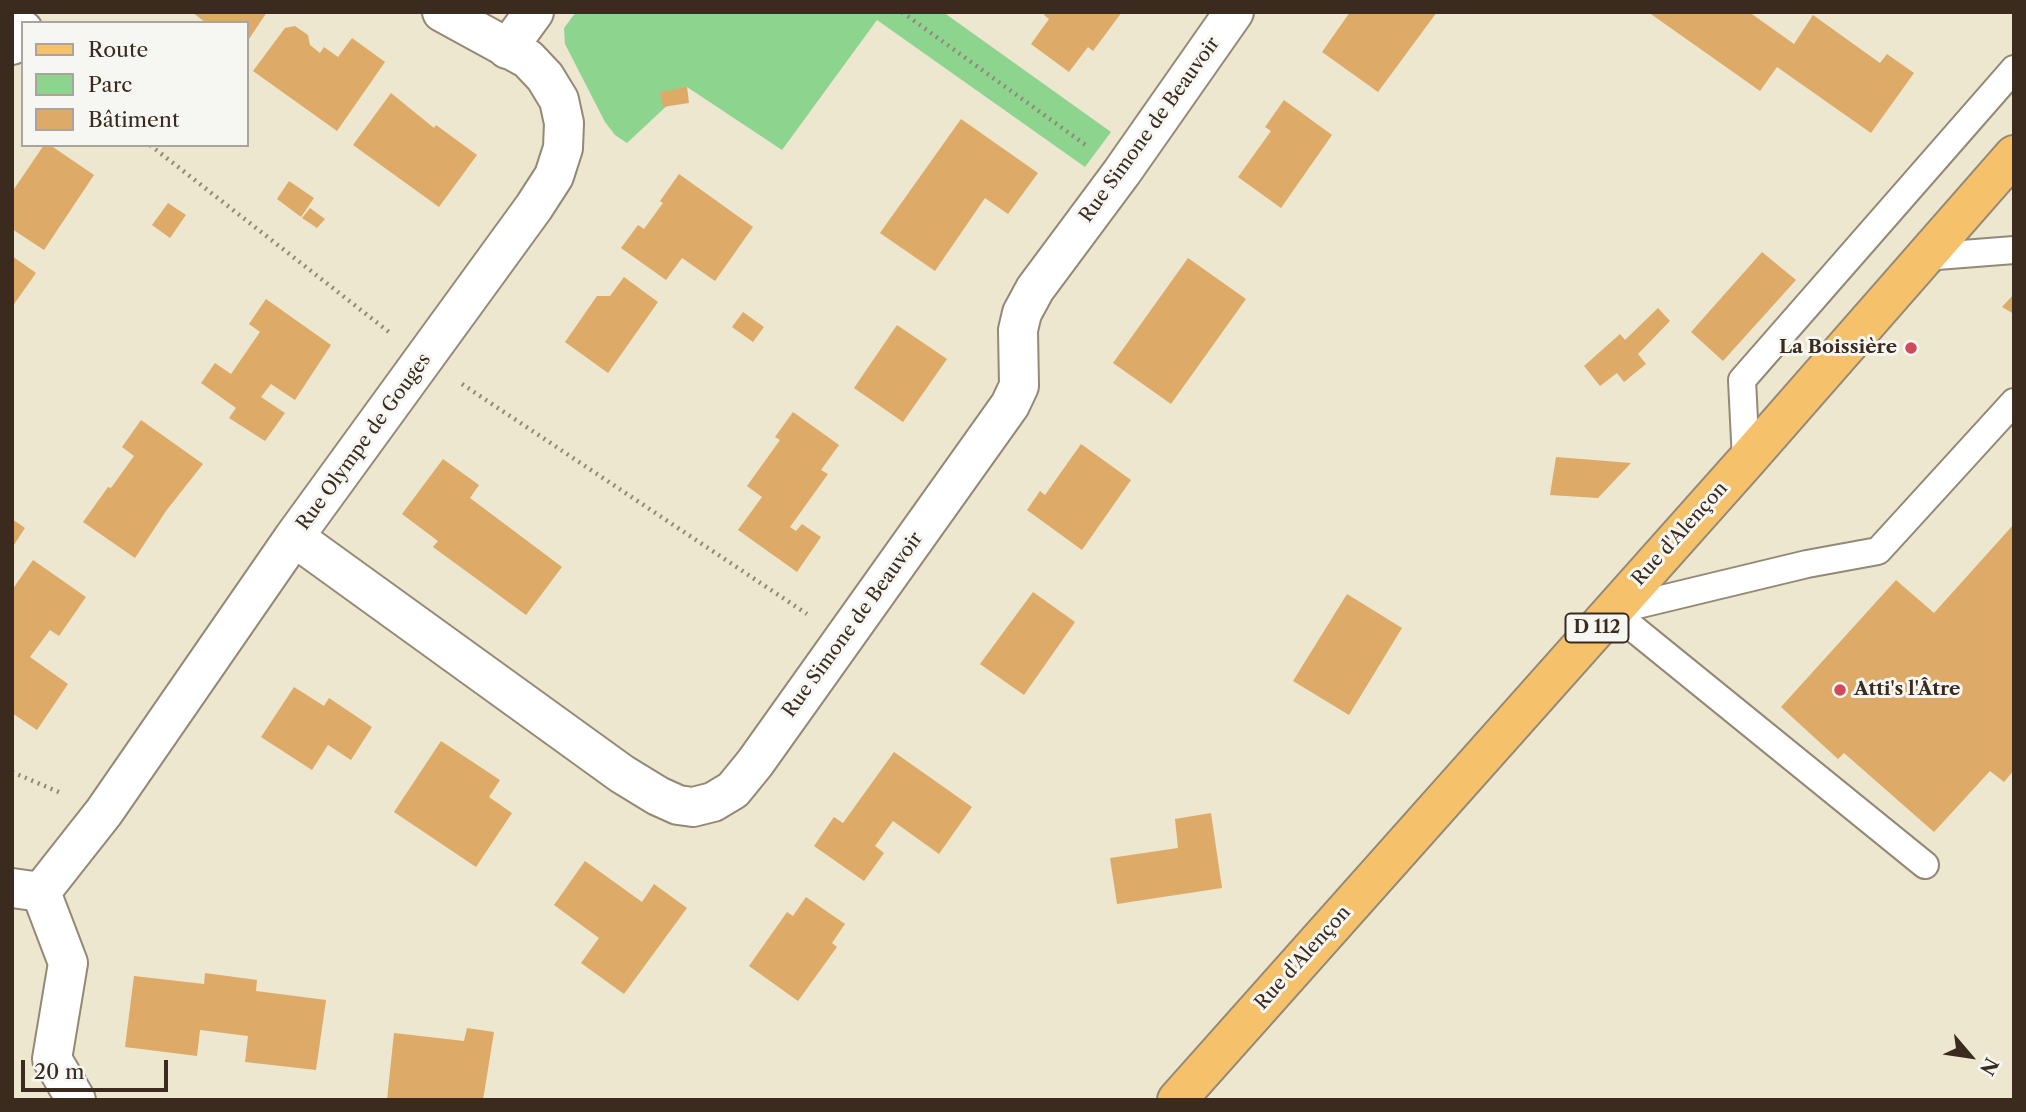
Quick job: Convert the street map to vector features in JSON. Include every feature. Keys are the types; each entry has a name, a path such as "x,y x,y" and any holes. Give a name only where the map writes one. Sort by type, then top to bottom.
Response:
{"main road":[{"name":"Rue d'Alençon","path":"1177,1100 1746,461 2014,155"}],"street":[{"name":"Rue Olympe de Gouges","path":"27,890 104,812 294,537 554,176 563,148 564,123 559,100 545,77 528,60 442,12"},
{"path":"507,49 534,12"},
{"name":"Rue Simone de Beauvoir","path":"294,537 622,774 657,796 678,805 693,807 713,802 733,790 755,763 1010,405 1019,386 1018,330 1022,313 1035,289 1122,172 1234,12"},
{"path":"27,890 68,963 52,1059 74,1099"}],"lane":[{"path":"1746,461 1741,380 2014,69"},
{"path":"1924,257 2014,250"},
{"path":"1612,611 1807,564 1878,551 2014,402"},
{"path":"1612,611 1925,865"}],"path":[{"path":"902,12 1122,172"},
{"path":"153,147 424,359 843,639"},
{"path":"12,772 104,812"}],"green space":[{"path":"576,12 943,12 1111,132 1085,167 877,20 782,150 687,87 627,143 615,135 605,122 565,44 564,28"}],"building":[{"path":"192,12 267,12 248,40 248,21 203,21"},
{"path":"1046,12 1122,12 1093,51 1088,47 1069,72 1031,44 1049,19 1044,15"},
{"path":"1350,12 1437,12 1378,92 1322,52"},
{"path":"1648,12 1749,12 1794,44 1813,15 1880,63 1887,54 1914,73 1871,133 1777,67 1760,91"},
{"path":"295,26 308,35 310,45 320,53 324,47 338,57 352,38 385,62 337,131 253,71 285,28"},
{"path":"687,87 689,103 663,107 660,92"},
{"path":"391,93 434,128 436,125 477,155 439,207 353,145"},
{"path":"1284,100 1332,135 1281,208 1238,177 1271,131 1265,127"},
{"path":"961,119 1038,173 1008,214 985,198 935,271 880,233"},
{"path":"43,147 53,147 94,175 44,250 12,229 12,192"},
{"path":"679,174 753,227 715,281 682,258 666,280 621,248 638,225 644,229"},
{"path":"289,181 314,198 301,217 277,199"},
{"path":"168,203 186,215 170,238 152,225"},
{"path":"310,208 325,219 317,228 302,218"},
{"path":"1762,252 1796,280 1723,361 1691,332"},
{"path":"12,256 36,273 12,307"},
{"path":"1188,258 1246,299 1171,404 1113,363"},
{"path":"624,277 658,302 608,373 565,342 597,296 610,296"},
{"path":"2014,294 2014,314 2002,307"},
{"path":"266,299 331,345 295,400 271,384 261,397 285,413 265,441 229,418 236,408 201,383 215,363 231,374 260,332 249,324"},
{"path":"1658,308 1670,321 1638,354 1646,364 1624,382 1617,373 1600,386 1584,366 1620,334 1625,340"},
{"path":"743,312 764,327 753,342 732,327"},
{"path":"897,325 947,359 903,422 854,388"},
{"path":"793,412 839,445 821,470 828,474 790,527 796,531 802,524 821,537 797,572 738,530 762,497 747,486 780,440 775,437"},
{"path":"141,420 203,464 166,511 135,558 83,522 134,456 122,447"},
{"path":"1081,444 1131,480 1082,550 1027,510 1040,491 1045,495"},
{"path":"1556,457 1631,463 1598,498 1550,495"},
{"path":"443,459 479,485 470,498 562,567 526,615 433,547 438,541 402,514"},
{"path":"12,519 25,528 12,548"},
{"path":"2014,524 2014,770 2004,782 1990,771 1934,832 1844,753 1838,759 1781,707 1896,580 1934,613"},
{"path":"33,560 86,597 59,636 50,630 30,657 68,684 37,730 12,713 12,590"},
{"path":"1033,592 1075,622 1024,695 980,664"},
{"path":"1347,594 1402,628 1349,715 1293,681"},
{"path":"294,687 324,706 329,698 372,727 351,760 328,745 312,770 261,737"},
{"path":"441,741 500,780 489,797 512,813 476,867 394,812"},
{"path":"894,752 972,807 939,854 893,821 875,846 884,853 864,881 814,846 834,817 843,823"},
{"path":"1211,813 1222,888 1117,904 1110,858 1178,848 1175,819"},
{"path":"585,861 642,902 654,884 687,908 624,994 581,963 599,938 554,905"},
{"path":"806,897 845,924 832,943 837,947 798,1001 749,966 787,912 793,916"},
{"path":"205,973 257,980 256,991 326,1000 316,1070 245,1062 248,1036 200,1030 197,1056 125,1047 134,976 204,984"},
{"path":"467,1028 494,1032 483,1100 387,1100 394,1033 464,1041"}],"place":[{"name":"La Boissière","path":"1911,348"},
{"name":"Atti's l'Âtre","path":"1840,690"}]}
